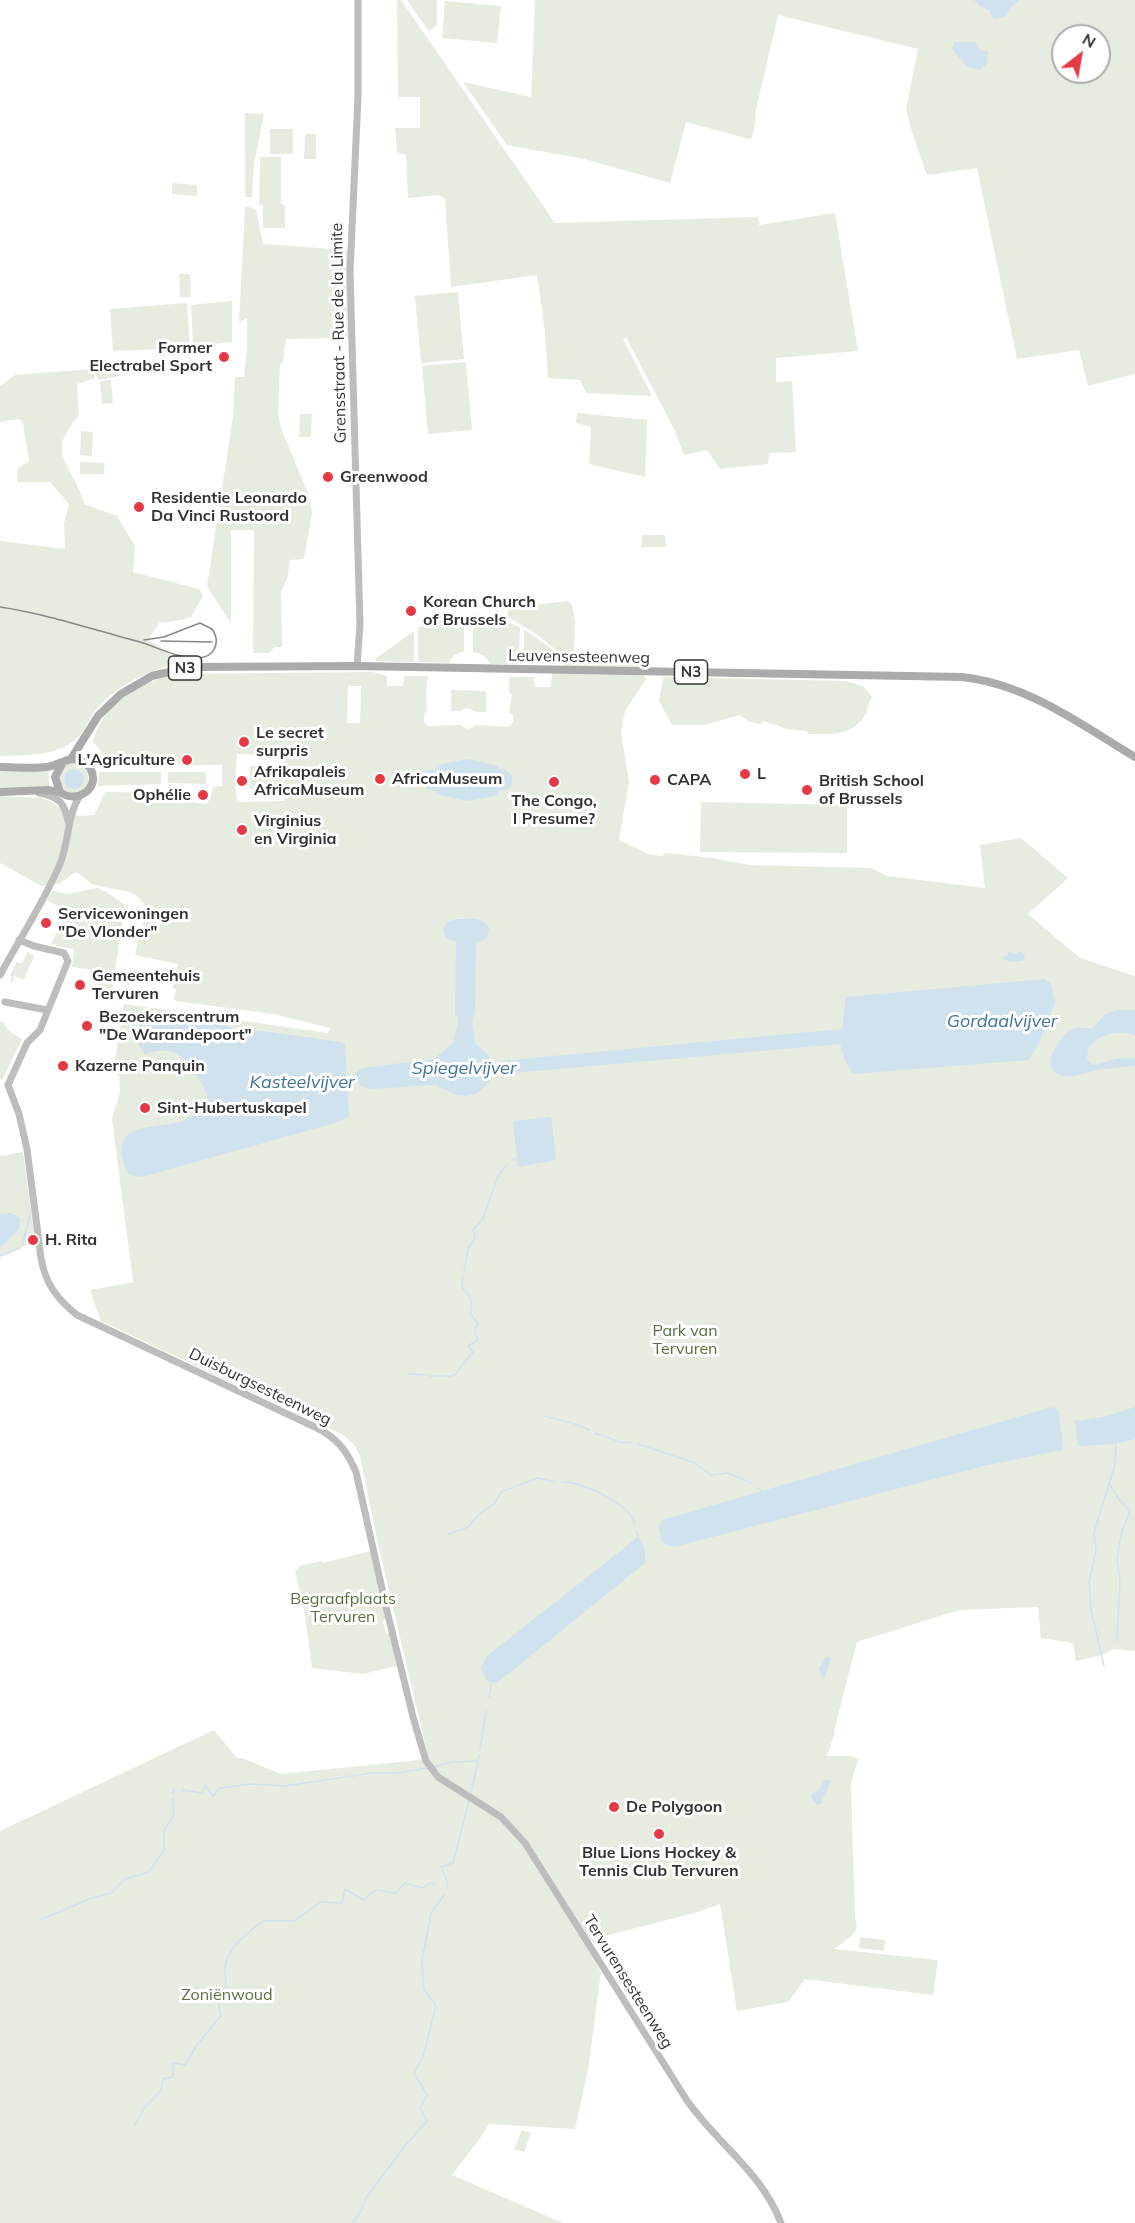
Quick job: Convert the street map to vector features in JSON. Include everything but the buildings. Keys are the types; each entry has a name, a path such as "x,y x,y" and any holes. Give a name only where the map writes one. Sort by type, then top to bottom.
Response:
{"main road":[{"name":"Leuvensesteenweg","path":"72,759 84,736 103,710 127,689 170,670 200,667 357,666 940,675 973,678 1001,684 1028,694 1135,757"},
{"name":"Leuvensesteenweg","path":"85,763 83,749 94,723"},
{"name":"N3","path":"25,767 62,758 69,754 84,736"},
{"name":"N3","path":"0,766 48,767 72,759"},
{"path":"72,759 85,763"},
{"name":"N3","path":"79,797 88,791 92,783 92,774 85,763"},
{"path":"62,764 55,777 57,787 63,794"},
{"path":"0,792 48,790 79,797"}],"street":[{"name":"Grensstraat - Rue de la Limite","path":"357,666 360,626 350,272 358,97 358,0"},
{"path":"25,791 49,794 58,799 66,808 70,825"},
{"path":"63,794 72,814"},
{"path":"0,975 60,864 67,846 72,814 79,797"},
{"path":"0,1085 8,1085 27,1043 40,1030 68,963 66,956 19,940"},
{"path":"2,1001 47,1010"},
{"name":"Duisburgsesteenweg","path":"8,1085 24,1135 42,1264 47,1280 57,1297 77,1315 323,1431 336,1439 347,1453 356,1472 382,1591 422,1751 435,1774"},
{"name":"Tervurensesteenweg","path":"435,1774 447,1784 501,1817 525,1843 686,2099 706,2125 757,2179 768,2195 781,2223"}],"green space":[{"path":"397,0 401,0 555,223 758,217 759,225 835,213 858,351 776,358 776,382 792,381 796,452 769,453 768,464 720,469 707,450 684,455 673,427 626,337 623,339 652,396 586,393 580,380 548,378 545,332 537,275 451,287 445,199 440,195 408,198 406,155 397,152 395,128 420,128 420,97 398,97"},
{"path":"407,0 437,0 437,25 429,31"},
{"path":"535,0 1135,0 1135,374 1088,386 1079,350 1017,359 977,168 927,175 911,129 906,109 918,49 778,15 755,114 752,138 686,122 670,183 584,159 507,145 463,82 531,97"},
{"path":"445,1 501,6 497,43 442,38"},
{"path":"245,113 264,114 254,165 252,197 245,197"},
{"path":"270,129 293,129 293,154 270,154"},
{"path":"305,134 316,134 316,159 304,159"},
{"path":"260,157 281,157 281,204 285,205 285,228 263,228 263,205 259,205"},
{"path":"172,183 197,185 197,196 172,194"},
{"path":"245,206 256,209 263,244 347,250 348,338 286,339 283,363 280,364 278,415 282,431 309,495 312,513 304,559 290,560 287,579 281,591 282,647 275,647 269,653 253,653 254,530 231,530 231,626 207,586 233,417 235,377 244,377 247,351 247,318 239,322"},
{"path":"179,274 190,274 191,297 180,297"},
{"path":"458,292 464,359 421,363 415,296"},
{"path":"232,301 232,342 193,346 191,305"},
{"path":"187,303 190,348 113,351 110,309"},
{"path":"466,362 472,430 428,434 422,366"},
{"path":"116,364 119,376 98,380 95,369"},
{"path":"93,369 95,378 77,384 79,415 66,433 62,445 64,460 84,504 117,516 135,546 133,572 199,589 203,596 191,617 159,623 148,640 167,651 178,664 143,675 121,687 102,703 81,733 68,745 40,754 0,756 0,541 65,549 64,523 69,504 50,482 17,482 18,468 29,461 23,423 19,419 0,422 0,386 15,375"},
{"path":"111,380 113,403 102,404 100,381"},
{"path":"577,413 647,420 645,477 589,464 591,427 576,423"},
{"path":"300,414 312,414 311,437 299,437"},
{"path":"81,431 93,432 92,456 80,455"},
{"path":"80,462 105,463 104,474 80,474"},
{"path":"642,535 665,535 666,547 641,547"},
{"name":"Zoniënwoud","path":"567,601 572,605 575,620 574,654 633,654 646,679 625,711 621,732 629,782 619,840 648,854 662,856 665,853 749,865 871,868 887,876 985,888 980,845 1021,838 1068,878 1028,914 1080,958 1135,976 1135,1651 1113,1649 1102,1655 1076,1661 1073,1643 1041,1638 1038,1607 959,1610 857,1642 827,1756 850,1756 858,1759 851,1783 857,1924 851,1936 834,1949 938,1960 933,1995 805,1979 788,2002 737,2011 720,1904 698,1912 590,1940 531,1846 601,1972 588,2070 575,2129 489,2124 452,2175 563,2223 0,2223 0,1831 214,1730 237,1758 281,1774 421,1760 428,1756 378,1544 360,1456 355,1446 343,1435 101,1321 90,1290 133,1282 112,1119 120,1092 119,1077 114,1065 124,1004 328,1033 330,1028 273,1014 176,1001 174,999 176,989 173,988 178,964 135,955 139,934 148,912 134,894 93,884 75,872 59,884 41,886 0,863 0,796 41,798 54,803 64,812 78,816 94,815 105,792 184,793 188,802 206,804 213,787 222,786 222,765 117,765 109,761 93,742 105,717 124,697 149,683 175,674 373,672 387,676 387,686 403,686 404,676 428,676 427,711 424,714 424,722 427,726 460,725 468,729 477,725 509,727 513,722 513,715 509,712 512,694 509,693 509,677 534,677 534,687 551,687 552,673 568,660 538,635 508,617 508,608","holes":["348,686 361,686 360,723 347,723","237,754 284,756 284,767 250,766 250,789 284,790 284,801 237,802 235,783"]},
{"path":"464,613 464,651 454,655 449,663 418,662 418,628 434,620"},
{"path":"473,613 498,618 520,627 519,664 491,664 483,655 473,652"},
{"path":"524,629 549,647 562,663 524,663"},
{"path":"414,631 414,662 376,661 375,659"},
{"path":"663,677 845,681 863,686 872,697 860,722 840,733 808,734 807,731 787,729 764,721 760,724 748,721 739,715 705,725 672,725 659,701"},
{"path":"451,690 486,691 486,712 477,712 467,708 451,711"},
{"path":"70,763 78,764 87,771 89,783 81,792 72,793 66,791 62,786 58,778 63,767","holes":["76,769 81,772 71,788 64,781"]},
{"path":"0,769 49,769 49,788 0,788"},
{"path":"99,772 161,772 161,784 98,786"},
{"path":"168,772 206,772 206,784 168,783"},
{"path":"701,802 847,805 847,853 700,852"},
{"path":"97,888 125,905 111,996 97,994 98,971 72,967 74,949 55,944 50,945 68,912 47,900 52,891 68,894"},
{"path":"28,952 34,956 24,980 15,976 12,983 10,982 12,977 10,975 17,962 22,964"},
{"path":"0,1021 22,1039 2,1080 0,1079"},
{"path":"23,1152 35,1241 0,1257 0,1248 19,1228 19,1223 7,1213 0,1214 0,1156"},
{"name":"Begraafplaats Tervuren","path":"371,1551 386,1618 383,1621 386,1633 390,1634 397,1666 363,1674 312,1668 304,1609 295,1571 300,1566 322,1561 323,1563"},
{"path":"860,1937 885,1940 884,1951 859,1948"},
{"path":"522,2130 531,2133 524,2152 514,2149"}],"water":[{"path":"974,0 1020,0 1012,6 1006,16 997,19 992,17 989,10 981,7"},
{"path":"955,42 975,42 980,50 988,52 986,65 979,70 967,67 952,49"},
{"path":"468,759 499,766 499,769 506,770 512,775 512,786 499,791 499,795 467,801 436,794 436,791 428,790 423,785 421,778 425,771 436,769 436,765"},
{"path":"74,769 81,772 84,779 81,786 74,789 67,786 64,779 67,772"},
{"name":"Spiegelvijver","path":"456,919 479,920 489,928 487,938 476,943 475,1013 472,1023 475,1043 488,1055 493,1070 489,1082 477,1093 467,1096 457,1095 436,1085 370,1089 362,1087 353,1076 362,1068 434,1059 453,1043 458,1017 455,1014 456,942 446,938 443,930 447,922"},
{"path":"1009,951 1015,954 1021,951 1025,955 1023,961 1011,962 1003,959"},
{"name":"Gordaalvijver","path":"1045,979 1051,984 1055,1003 1037,1047 1028,1060 853,1074 845,1061 840,1044 501,1074 498,1072 500,1061 842,1029 846,997"},
{"path":"1117,1010 1135,1010 1135,1035 1116,1033 1098,1039 1088,1048 1087,1059 1096,1065 1120,1058 1135,1058 1135,1066 1097,1070 1070,1076 1060,1075 1054,1071 1051,1066 1053,1052 1056,1045 1070,1030 1093,1028 1105,1014"},
{"name":"Kasteelvijver","path":"146,1015 219,1024 244,1032 263,1031 341,1042 345,1045 349,1117 335,1123 141,1177 130,1175 122,1154 122,1144 126,1137 142,1129 183,1121 200,1111 209,1101 195,1073 178,1055 163,1051 145,1054 136,1041 134,1030"},
{"path":"551,1117 556,1160 518,1167 513,1121"},
{"path":"11,1213 20,1218 19,1229 0,1248 0,1214"},
{"path":"1052,1407 1058,1410 1062,1450 984,1466 678,1546 669,1546 662,1542 658,1527 662,1520"},
{"path":"1135,1407 1135,1439 1114,1444 1078,1446 1075,1421 1103,1417"},
{"path":"638,1537 644,1549 645,1563 497,1683 487,1681 481,1669 487,1656"},
{"path":"828,1657 831,1658 824,1680 819,1669"},
{"path":"827,1779 830,1782 821,1804 817,1805 811,1795 819,1790"}],"waterway":[{"path":"513,1160 517,1158"},
{"path":"464,1272 468,1249 475,1238 473,1230 483,1219 498,1176 507,1165"},
{"path":"23,1243 30,1214"},
{"path":"0,1256 20,1248"},
{"path":"429,1376 456,1374 473,1352 468,1346 478,1340 474,1331 478,1323 470,1314 471,1302 462,1287 463,1276"},
{"path":"409,1374 424,1375"},
{"path":"545,1416 573,1423 589,1430"},
{"path":"595,1433 620,1442 631,1443"},
{"path":"1104,1666 1091,1610 1089,1582 1096,1551 1094,1533 1115,1464 1116,1443"},
{"path":"638,1444 695,1463 711,1475 728,1473 751,1483"},
{"path":"448,1534 468,1527 478,1515 495,1503 501,1492 538,1478 554,1482"},
{"path":"562,1482 593,1490 615,1501 631,1516 635,1524"},
{"path":"1109,1484 1130,1511 1122,1531 1117,1559 1120,1581 1117,1641"},
{"path":"757,1488 762,1491"},
{"path":"636,1531 638,1537"},
{"path":"489,1697 492,1682"},
{"path":"480,1750 486,1711"},
{"path":"471,1794 479,1755"},
{"path":"435,1767 451,1762 478,1761"},
{"path":"182,1790 202,1793 205,1785 213,1796 220,1788 251,1784 285,1786 372,1773 397,1773 427,1768"},
{"path":"173,1794 175,1790"},
{"path":"40,1920 92,1898 111,1893 125,1879 149,1872 164,1850 164,1831 174,1814 173,1799"},
{"path":"446,1888 448,1884 441,1867 453,1863 469,1801"},
{"path":"135,2125 144,2108 161,2091 163,2079 173,2077 173,2063 185,2065 197,2045 221,2016 218,2002 225,1992 226,1962 237,1944 263,1921 294,1921 321,1902 342,1903 345,1889 364,1900 375,1890 396,1893 405,1883 423,1888 430,1883 434,1884"},
{"path":"352,2223 360,2213 366,2198 427,2121 420,2108 427,2095 414,2073 423,2057 436,2006 424,1989 422,1961 431,1913 444,1895"}],"tram line":[{"path":"0,607 70,623 182,656 204,657 212,652 216,644 212,629 200,623 164,637 144,640"},
{"path":"161,641 212,642"}],"place":[{"name":"Former Electrabel Sport","path":"224,357"},
{"name":"Greenwood","path":"328,477"},
{"name":"Residentie Leonardo Da Vinci Rustoord","path":"139,507"},
{"name":"Korean Church of Brussels","path":"411,611"},
{"name":"Le secret surpris","path":"244,742"},
{"name":"L'Agriculture","path":"187,760"},
{"name":"L","path":"745,774"},
{"name":"AfricaMuseum","path":"380,779"},
{"name":"CAPA","path":"655,780"},
{"name":"Afrikapaleis AfricaMuseum","path":"242,781"},
{"name":"The Congo, I Presume?","path":"554,782"},
{"name":"British School of Brussels","path":"807,790"},
{"name":"Ophélie","path":"203,795"},
{"name":"Virginius en Virginia","path":"242,830"},
{"name":"Servicewoningen \"De Vlonder\"","path":"46,923"},
{"name":"Gemeentehuis Tervuren","path":"80,985"},
{"name":"Bezoekerscentrum \"De Warandepoort\"","path":"87,1026"},
{"name":"Kazerne Panquin","path":"63,1066"},
{"name":"Sint-Hubertuskapel","path":"145,1108"},
{"name":"H. Rita","path":"33,1240"},
{"name":"De Polygoon","path":"614,1807"},
{"name":"Blue Lions Hockey & Tennis Club Tervuren","path":"659,1834"}],"park label":[{"name":"Park van Tervuren","path":"685,1340"}]}
